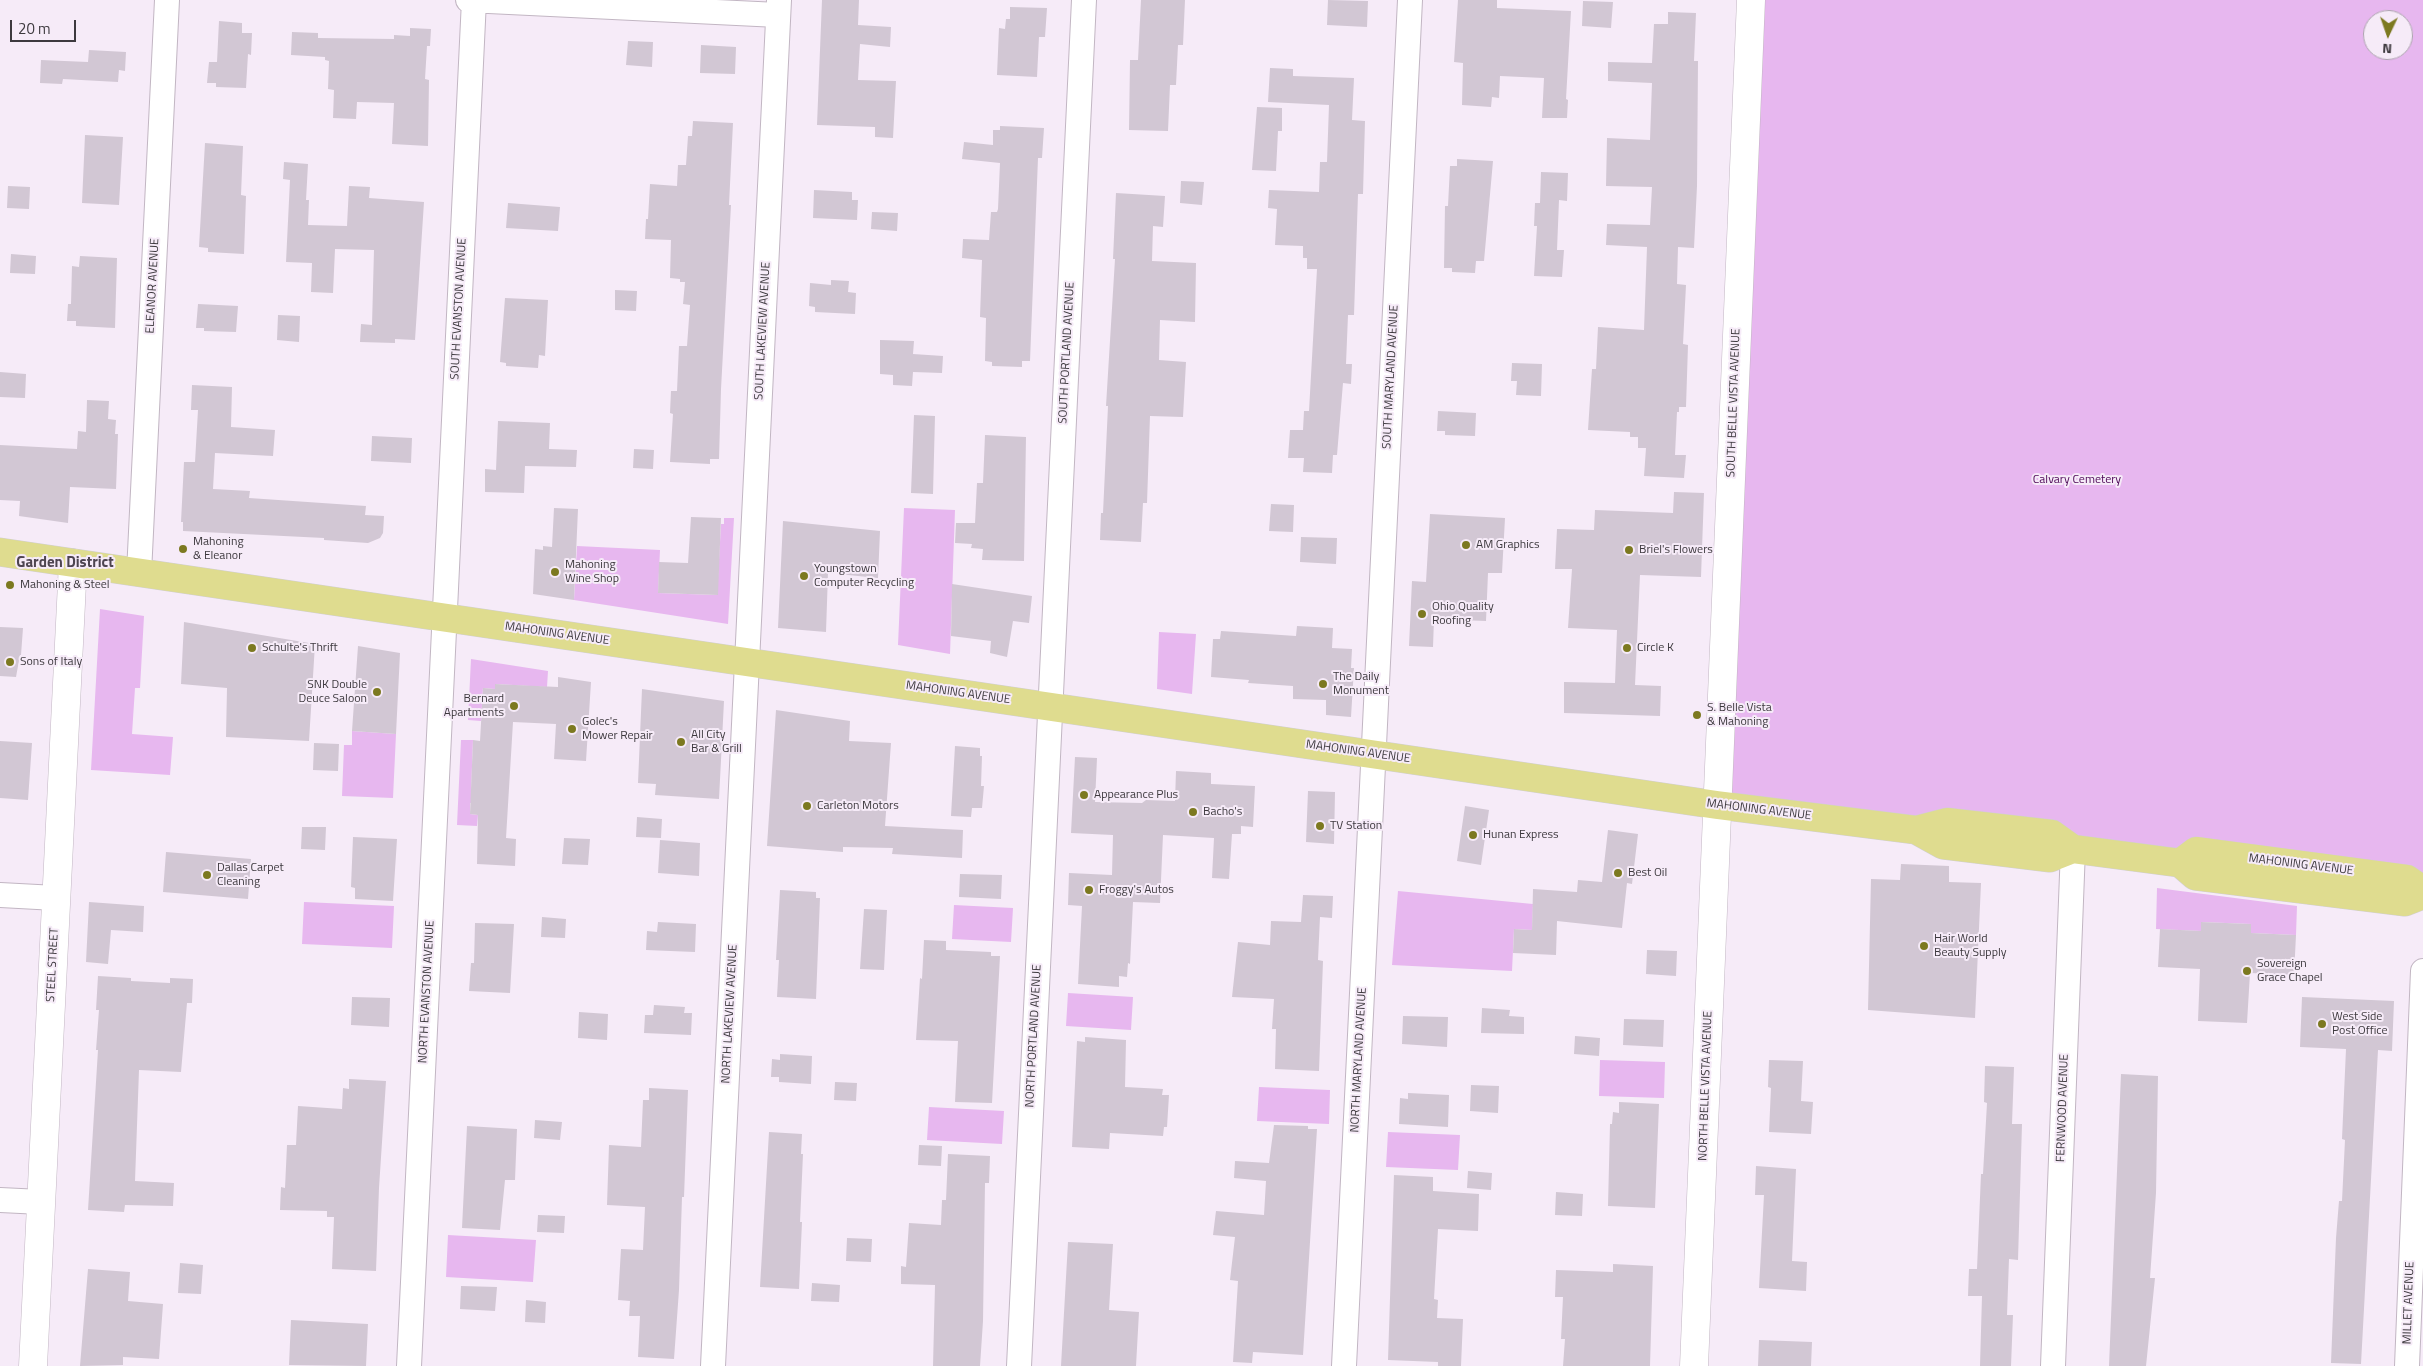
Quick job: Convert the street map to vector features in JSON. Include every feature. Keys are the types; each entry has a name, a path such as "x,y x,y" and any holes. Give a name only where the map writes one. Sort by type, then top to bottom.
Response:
{"main road":[{"name":"MAHONING AVENUE","path":"0,552 1717,805 1916,830 1943,845 2050,858 2073,849 2180,863 2195,876 2405,902 2423,895"},
{"name":"MAHONING AVENUE","path":"2180,863 2196,851 2407,879 2423,890"}],"street":[{"name":"ELEANOR AVENUE","path":"139,573 167,0"},
{"path":"468,0 778,8"},
{"name":"SOUTH EVANSTON AVENUE","path":"444,618 474,0"},
{"name":"SOUTH PORTLAND AVENUE","path":"1050,707 1084,0"},
{"name":"SOUTH MARYLAND AVENUE","path":"1373,754 1410,0"},
{"name":"SOUTH BELLE VISTA AVENUE","path":"1717,805 1751,0"},
{"name":"SOUTH LAKEVIEW AVENUE","path":"748,662 778,8"},
{"name":"STEEL STREET","path":"33,1366 73,564"},
{"name":"NORTH EVANSTON AVENUE","path":"409,1366 444,618"},
{"name":"NORTH LAKEVIEW AVENUE","path":"713,1366 748,662"},
{"name":"NORTH PORTLAND AVENUE","path":"1018,1366 1050,707"},
{"name":"NORTH MARYLAND AVENUE","path":"1344,1366 1373,754"},
{"name":"NORTH BELLE VISTA AVENUE","path":"1694,1366 1717,805"},
{"name":"FERNWOOD AVENUE","path":"2053,1366 2073,849"},
{"path":"0,895 56,898"},
{"name":"MILLET AVENUE","path":"2407,1366 2423,971"},
{"path":"0,1200 41,1202"}],"green space":[{"name":"Calvary Cemetery","path":"1751,0 2423,0 2423,890 1717,805"},
{"path":"904,508 955,510 950,654 898,645"},
{"path":"724,518 734,518 728,624 574,600 577,546 660,550 658,593 717,595 721,524 724,524"},
{"path":"100,609 144,616 140,688 135,688 132,734 173,737 170,775 91,770"},
{"path":"1159,632 1196,634 1192,694 1157,689"},
{"path":"471,659 548,671 547,687 496,684 495,689 483,688 481,721 468,720"},
{"path":"352,731 396,734 393,798 342,796 344,745 352,745"},
{"path":"461,740 473,740 471,793 478,803 470,803 470,814 478,815 477,826 457,825"},
{"path":"2157,888 2297,906 2296,935 2251,933 2251,924 2202,922 2201,931 2156,929"},
{"path":"1398,891 1533,904 1532,930 1514,929 1512,971 1392,965"},
{"path":"304,902 394,906 392,948 302,944"},
{"path":"954,905 1013,908 1011,942 952,939"},
{"path":"1068,993 1133,997 1131,1030 1066,1026"},
{"path":"1600,1060 1665,1062 1664,1098 1599,1096"},
{"path":"1259,1087 1330,1090 1329,1124 1257,1121"},
{"path":"929,1107 1004,1111 1002,1144 927,1140"},
{"path":"1388,1132 1460,1135 1458,1170 1386,1167"},
{"path":"448,1235 536,1240 533,1282 446,1277"}],"building":[{"path":"822,0 859,0 858,25 891,27 890,47 860,44 858,80 896,81 893,138 875,137 875,127 817,125"},
{"path":"1141,0 1185,0 1183,45 1178,45 1176,85 1170,85 1168,131 1129,130 1130,60 1138,60"},
{"path":"1328,0 1368,1 1367,27 1327,25"},
{"path":"1458,0 1497,0 1497,8 1571,11 1566,99 1568,100 1567,118 1542,118 1544,78 1500,76 1499,98 1492,97 1491,107 1462,105 1463,63 1454,62"},
{"path":"1583,1 1613,2 1611,28 1582,26"},
{"path":"1010,7 1047,8 1045,37 1039,37 1037,77 997,75 999,28 1005,29 1006,19 1010,19"},
{"path":"1668,12 1696,13 1694,61 1698,61 1697,186 1694,248 1678,247 1677,284 1686,285 1683,344 1688,345 1686,407 1679,407 1679,412 1677,412 1675,455 1686,455 1684,478 1644,476 1646,448 1638,448 1638,437 1630,437 1630,432 1588,430 1592,369 1596,369 1598,327 1644,330 1647,247 1606,245 1607,224 1650,225 1652,187 1606,186 1607,138 1650,140 1652,83 1608,81 1608,62 1652,63 1654,24 1668,24"},
{"path":"219,21 242,23 242,33 252,33 251,55 248,54 246,88 216,87 216,83 207,83 209,62 217,62"},
{"path":"410,28 431,29 430,46 427,46 425,79 429,80 428,146 392,144 394,103 357,102 356,119 333,118 334,90 328,89 329,61 325,60 325,57 291,55 292,32 318,33 318,38 394,39 394,35 410,36"},
{"path":"628,41 653,42 652,67 626,65"},
{"path":"701,45 736,47 735,74 700,73"},
{"path":"89,50 126,52 125,71 119,70 118,82 63,79 62,84 40,83 41,60 88,62"},
{"path":"1270,68 1293,69 1293,76 1354,78 1352,120 1365,121 1363,194 1358,194 1354,315 1348,315 1346,364 1352,364 1351,384 1343,383 1337,455 1333,455 1332,473 1303,472 1304,458 1288,458 1290,430 1303,430 1304,411 1309,411 1317,269 1307,269 1307,258 1303,258 1303,246 1275,245 1277,209 1268,208 1269,190 1319,192 1320,162 1327,162 1329,105 1268,102"},
{"path":"1257,107 1282,108 1282,131 1278,131 1276,171 1252,170"},
{"path":"693,121 733,123 719,459 710,459 710,464 670,462 673,414 670,413 671,391 677,391 679,346 687,346 690,305 683,304 685,282 680,282 680,279 670,278 671,240 645,239 650,184 677,186 678,165 686,165 688,136 692,136"},
{"path":"1000,126 1044,128 1042,158 1038,158 1030,361 1022,361 1022,367 992,366 992,362 985,361 986,318 980,317 982,260 962,258 963,239 989,240 991,212 997,212 998,209 1000,163 962,159 964,142 993,145 993,130 1000,130"},
{"path":"85,135 123,137 119,205 82,203"},
{"path":"205,143 243,146 241,195 246,196 244,254 208,252 208,248 199,247"},
{"path":"1457,159 1493,161 1484,261 1476,261 1475,273 1452,272 1452,268 1444,268 1445,206 1448,206 1450,166 1457,166"},
{"path":"284,162 308,164 306,200 309,200 308,225 347,226 349,186 370,187 369,198 424,202 415,340 395,339 395,343 360,342 361,324 372,325 374,250 335,249 333,293 311,292 312,263 286,262 290,180 283,179"},
{"path":"1541,172 1568,173 1567,201 1559,200 1557,250 1564,250 1562,277 1534,276 1537,226 1534,226 1535,203 1540,203"},
{"path":"1181,181 1204,182 1202,205 1180,203"},
{"path":"8,186 30,187 29,209 7,208"},
{"path":"814,190 852,192 852,200 858,200 857,220 813,218"},
{"path":"1116,193 1165,196 1163,227 1153,226 1152,261 1196,263 1195,322 1160,320 1159,360 1186,362 1183,417 1150,416 1147,503 1143,503 1141,542 1100,540 1101,513 1103,513 1108,406 1106,406 1115,259 1113,259"},
{"path":"508,203 560,207 558,231 506,228"},
{"path":"872,212 898,213 897,231 871,229"},
{"path":"11,254 36,256 35,274 10,273"},
{"path":"80,256 117,258 115,328 76,326 76,321 67,321 68,304 71,304 72,266 79,267"},
{"path":"831,280 849,281 848,292 856,293 855,314 815,312 815,307 809,306 810,283 831,285"},
{"path":"615,290 637,291 636,311 615,310"},
{"path":"505,298 548,300 545,356 539,355 538,368 506,366 506,363 500,362"},
{"path":"198,304 238,306 236,332 204,331 204,328 196,328"},
{"path":"278,315 300,316 299,342 277,340"},
{"path":"880,340 914,341 913,354 943,356 942,373 913,372 912,386 893,385 893,375 880,374"},
{"path":"1512,363 1542,364 1541,396 1516,395 1517,381 1511,381"},
{"path":"0,372 26,374 25,398 0,397"},
{"path":"192,385 232,387 231,427 275,430 273,456 215,453 213,489 250,491 249,498 366,506 365,515 384,516 383,533 380,538 368,543 324,540 324,538 183,531 183,522 181,522 184,462 195,462 198,410 191,410"},
{"path":"87,400 109,401 108,419 116,420 115,434 118,434 116,489 70,487 68,523 19,516 20,501 0,500 0,445 77,449 78,431 86,432"},
{"path":"1438,411 1476,413 1475,436 1445,435 1445,431 1437,431"},
{"path":"914,415 935,416 933,494 911,493"},
{"path":"498,421 550,423 549,449 577,450 576,467 525,466 524,493 485,492 485,469 496,470"},
{"path":"985,435 1026,437 1024,561 982,560 983,549 971,548 972,544 955,543 956,523 975,523 977,483 983,483"},
{"path":"372,436 412,438 411,463 371,461"},
{"path":"634,449 654,450 653,469 633,468"},
{"path":"1674,492 1704,493 1701,577 1640,575 1635,685 1661,686 1660,716 1564,713 1564,682 1615,683 1617,630 1568,628 1572,569 1555,569 1557,529 1594,530 1595,510 1673,513"},
{"path":"1271,504 1294,505 1293,532 1269,531"},
{"name":"Mahoning Wine Shop","path":"554,508 578,509 574,600 533,594 535,549 543,550 543,546 552,547"},
{"path":"1430,514 1505,518 1502,573 1488,573 1486,621 1434,619 1433,647 1409,646 1412,581 1426,582"},
{"path":"691,517 721,518 718,595 658,593 659,562 688,563"},
{"name":"Youngstown Computer Recycling","path":"783,521 880,531 878,578 828,573 826,632 778,628"},
{"path":"1301,537 1337,538 1336,564 1300,562"},
{"path":"952,584 1032,596 1029,623 1013,621 1007,657 990,653 991,641 951,636"},
{"path":"184,622 315,644 309,741 226,737 227,688 181,684"},
{"path":"1297,626 1333,628 1332,648 1352,649 1351,668 1354,668 1351,717 1326,715 1326,700 1293,699 1293,686 1248,683 1249,680 1211,677 1213,639 1220,639 1221,631 1296,636"},
{"name":"Sons of Italy","path":"0,627 23,628 21,655 16,677 0,676"},
{"name":"SNK Double Deuce Saloon","path":"358,646 400,653 396,734 352,731"},
{"path":"558,677 591,682 586,761 554,759 556,724 513,722 506,838 516,839 515,866 477,864 478,815 470,814 473,740 480,741 483,688 495,689 495,684 558,687"},
{"name":"All City Bar & Grill","path":"642,689 724,701 719,799 655,795 656,784 638,783"},
{"name":"Carleton Motors","path":"776,710 850,721 849,741 891,743 885,826 963,830 962,858 892,854 893,848 843,847 843,852 767,846"},
{"path":"0,741 32,743 28,800 0,798"},
{"path":"314,743 339,744 338,771 313,770"},
{"path":"955,746 980,748 980,756 982,756 981,786 984,786 982,808 972,808 971,817 951,816"},
{"path":"1075,757 1097,758 1095,802 1142,803 1146,800 1175,801 1176,771 1211,773 1211,784 1255,786 1253,827 1241,826 1241,834 1232,834 1229,879 1212,878 1214,838 1163,835 1160,903 1133,902 1130,964 1128,963 1127,977 1119,976 1119,987 1078,984 1082,906 1068,905 1069,873 1112,875 1113,835 1071,833"},
{"name":"TV Station","path":"1308,791 1335,792 1334,844 1306,842"},
{"name":"Hunan Express","path":"1465,806 1489,810 1481,865 1457,861"},
{"path":"637,817 662,819 661,838 636,837"},
{"path":"302,827 326,827 325,850 301,849"},
{"path":"1608,830 1638,834 1632,884 1627,883 1622,928 1557,921 1556,955 1513,953 1514,929 1532,930 1533,889 1577,892 1578,880 1602,882"},
{"path":"353,837 397,839 393,901 355,899 355,888 351,887"},
{"path":"564,838 590,839 588,865 562,864"},
{"path":"660,840 700,843 699,876 658,873"},
{"name":"Dallas Carpet Cleaning","path":"166,852 251,859 248,899 163,892"},
{"name":"Hair World Beauty Supply","path":"1901,864 1949,866 1949,882 1981,883 1975,1018 1868,1010 1871,879 1900,880"},
{"path":"960,874 1002,875 1001,899 959,897"},
{"path":"780,890 816,892 816,898 820,898 816,999 777,997 779,960 776,960"},
{"path":"1303,895 1333,896 1332,918 1320,917 1318,960 1323,961 1319,1071 1275,1069 1276,1029 1272,1029 1274,999 1232,997 1238,942 1270,945 1271,921 1301,922"},
{"path":"89,902 144,906 143,932 111,930 108,964 86,962"},
{"path":"864,909 887,910 884,970 860,969"},
{"path":"542,917 566,919 565,938 541,937"},
{"path":"658,922 696,924 695,952 646,950 647,931 657,932"},
{"name":"Sovereign Grace Chapel","path":"2201,922 2251,924 2251,933 2296,935 2294,975 2250,973 2247,1023 2198,1021 2200,969 2158,967 2160,929 2201,931"},
{"path":"475,923 514,924 510,993 469,991 471,963 474,963"},
{"path":"924,940 946,941 946,950 991,952 991,956 1000,956 992,1103 955,1102 958,1041 916,1040"},
{"path":"1647,950 1677,951 1676,976 1646,974"},
{"path":"98,976 131,978 131,981 170,983 170,978 193,979 192,1003 187,1003 181,1072 139,1070 135,1181 174,1183 173,1206 125,1205 124,1212 88,1210 98,1050 96,1050 99,1010 96,1010"},
{"path":"352,997 390,998 389,1027 351,1025"},
{"path":"2302,997 2394,1001 2392,1051 2378,1050 2361,1364 2331,1363 2336,1238 2339,1201 2342,1201 2345,1140 2342,1139 2346,1049 2300,1047"},
{"path":"654,1005 685,1007 684,1013 692,1013 691,1035 644,1033 645,1015 653,1015"},
{"path":"1482,1008 1510,1010 1509,1016 1524,1017 1524,1034 1481,1033"},
{"path":"579,1012 608,1014 607,1040 578,1038"},
{"path":"1403,1016 1448,1017 1447,1047 1402,1044"},
{"path":"1624,1019 1664,1020 1663,1047 1623,1045"},
{"path":"1575,1036 1600,1038 1599,1056 1574,1054"},
{"path":"1085,1037 1126,1040 1125,1087 1163,1089 1162,1095 1169,1095 1167,1127 1164,1127 1163,1136 1110,1133 1109,1149 1072,1147 1077,1041 1085,1042"},
{"path":"780,1054 812,1056 811,1084 779,1082 779,1077 771,1077 772,1059 780,1060"},
{"path":"1769,1060 1803,1061 1801,1101 1813,1102 1811,1134 1769,1132 1771,1088 1768,1087"},
{"path":"1985,1066 2014,1067 2012,1124 2022,1124 2018,1260 2009,1259 2007,1315 2013,1315 2011,1366 1980,1366 1982,1296 1968,1296 1969,1269 1977,1269 1981,1174 1983,1174 1987,1103 1984,1102"},
{"path":"2121,1074 2158,1076 2156,1193 2150,1278 2155,1278 2146,1366 2109,1366"},
{"path":"349,1079 386,1081 376,1271 332,1269 334,1217 327,1217 327,1211 280,1210 281,1187 285,1188 287,1145 296,1145 298,1106 342,1109 343,1088 349,1089"},
{"path":"835,1082 857,1083 856,1101 834,1100"},
{"path":"1471,1085 1499,1086 1498,1113 1470,1111"},
{"path":"649,1088 688,1090 684,1197 682,1197 679,1290 674,1359 638,1357 640,1316 629,1316 630,1301 618,1300 621,1249 643,1250 645,1207 607,1205 609,1145 641,1147 643,1100 649,1100"},
{"path":"1408,1093 1449,1095 1448,1127 1399,1124 1400,1098 1408,1099"},
{"path":"1619,1102 1659,1104 1655,1208 1608,1206 1610,1124 1612,1124 1613,1112 1619,1113"},
{"path":"535,1120 562,1122 560,1140 534,1138"},
{"path":"1274,1125 1308,1126 1308,1129 1317,1129 1303,1355 1253,1352 1252,1363 1233,1362 1238,1281 1230,1280 1235,1237 1213,1235 1216,1211 1264,1215 1266,1181 1234,1178 1235,1161 1269,1163"},
{"path":"467,1126 517,1129 515,1180 505,1180 500,1230 462,1228"},
{"path":"769,1132 802,1134 800,1222 802,1222 799,1289 760,1287"},
{"path":"919,1145 942,1146 941,1166 918,1165"},
{"path":"948,1154 990,1156 989,1183 985,1183 983,1321 980,1366 933,1366 935,1285 901,1284 901,1266 906,1267 909,1223 941,1225 942,1200 946,1200"},
{"path":"1756,1166 1796,1169 1792,1261 1807,1262 1806,1291 1759,1288 1764,1195 1755,1195"},
{"path":"1468,1171 1492,1173 1491,1190 1467,1188"},
{"path":"1394,1175 1433,1177 1433,1191 1479,1194 1478,1231 1438,1229 1434,1299 1438,1300 1437,1318 1463,1319 1461,1366 1438,1366 1438,1362 1388,1360"},
{"path":"1556,1192 1583,1194 1582,1216 1555,1215"},
{"path":"538,1215 565,1216 564,1233 537,1232"},
{"path":"847,1238 872,1239 871,1262 846,1261"},
{"path":"1068,1242 1113,1244 1109,1310 1139,1312 1136,1366 1061,1366"},
{"path":"180,1263 203,1265 201,1294 178,1293"},
{"path":"1613,1264 1653,1266 1650,1366 1563,1366 1565,1339 1561,1339 1563,1297 1555,1297 1556,1270 1613,1272"},
{"path":"88,1269 130,1272 128,1301 163,1304 159,1359 123,1357 123,1365 80,1366"},
{"path":"812,1283 840,1285 839,1302 811,1301"},
{"path":"461,1286 497,1287 495,1311 460,1309"},
{"path":"526,1300 546,1302 545,1323 525,1322"},
{"path":"291,1320 368,1324 366,1366 289,1365"},
{"path":"1759,1340 1812,1342 1811,1366 1758,1366"}],"place":[{"name":"AM Graphics","path":"1466,545"},
{"name":"Mahoning & Eleanor","path":"183,549"},
{"name":"Briel's Flowers","path":"1629,550"},
{"name":"Mahoning Wine Shop","path":"555,572"},
{"name":"Youngstown Computer Recycling","path":"804,576"},
{"name":"Mahoning & Steel","path":"10,585"},
{"name":"Ohio Quality Roofing","path":"1422,614"},
{"name":"Schulte's Thrift","path":"252,648"},
{"name":"Circle K","path":"1627,648"},
{"name":"Sons of Italy","path":"10,662"},
{"name":"The Daily Monument","path":"1323,684"},
{"name":"SNK Double Deuce Saloon","path":"377,692"},
{"name":"Bernard Apartments","path":"514,706"},
{"name":"S. Belle Vista & Mahoning","path":"1697,715"},
{"name":"Golec's Mower Repair","path":"572,729"},
{"name":"All City Bar & Grill","path":"681,742"},
{"name":"Appearance Plus","path":"1084,795"},
{"name":"Carleton Motors","path":"807,806"},
{"name":"Bacho's","path":"1193,812"},
{"name":"TV Station","path":"1320,826"},
{"name":"Hunan Express","path":"1473,835"},
{"name":"Best Oil","path":"1618,873"},
{"name":"Dallas Carpet Cleaning","path":"207,875"},
{"name":"Froggy's Autos","path":"1089,890"},
{"name":"Hair World Beauty Supply","path":"1924,946"},
{"name":"Sovereign Grace Chapel","path":"2247,971"},
{"name":"West Side Post Office","path":"2322,1024"}],"district":[{"name":"Garden District","path":"65,563"}]}
